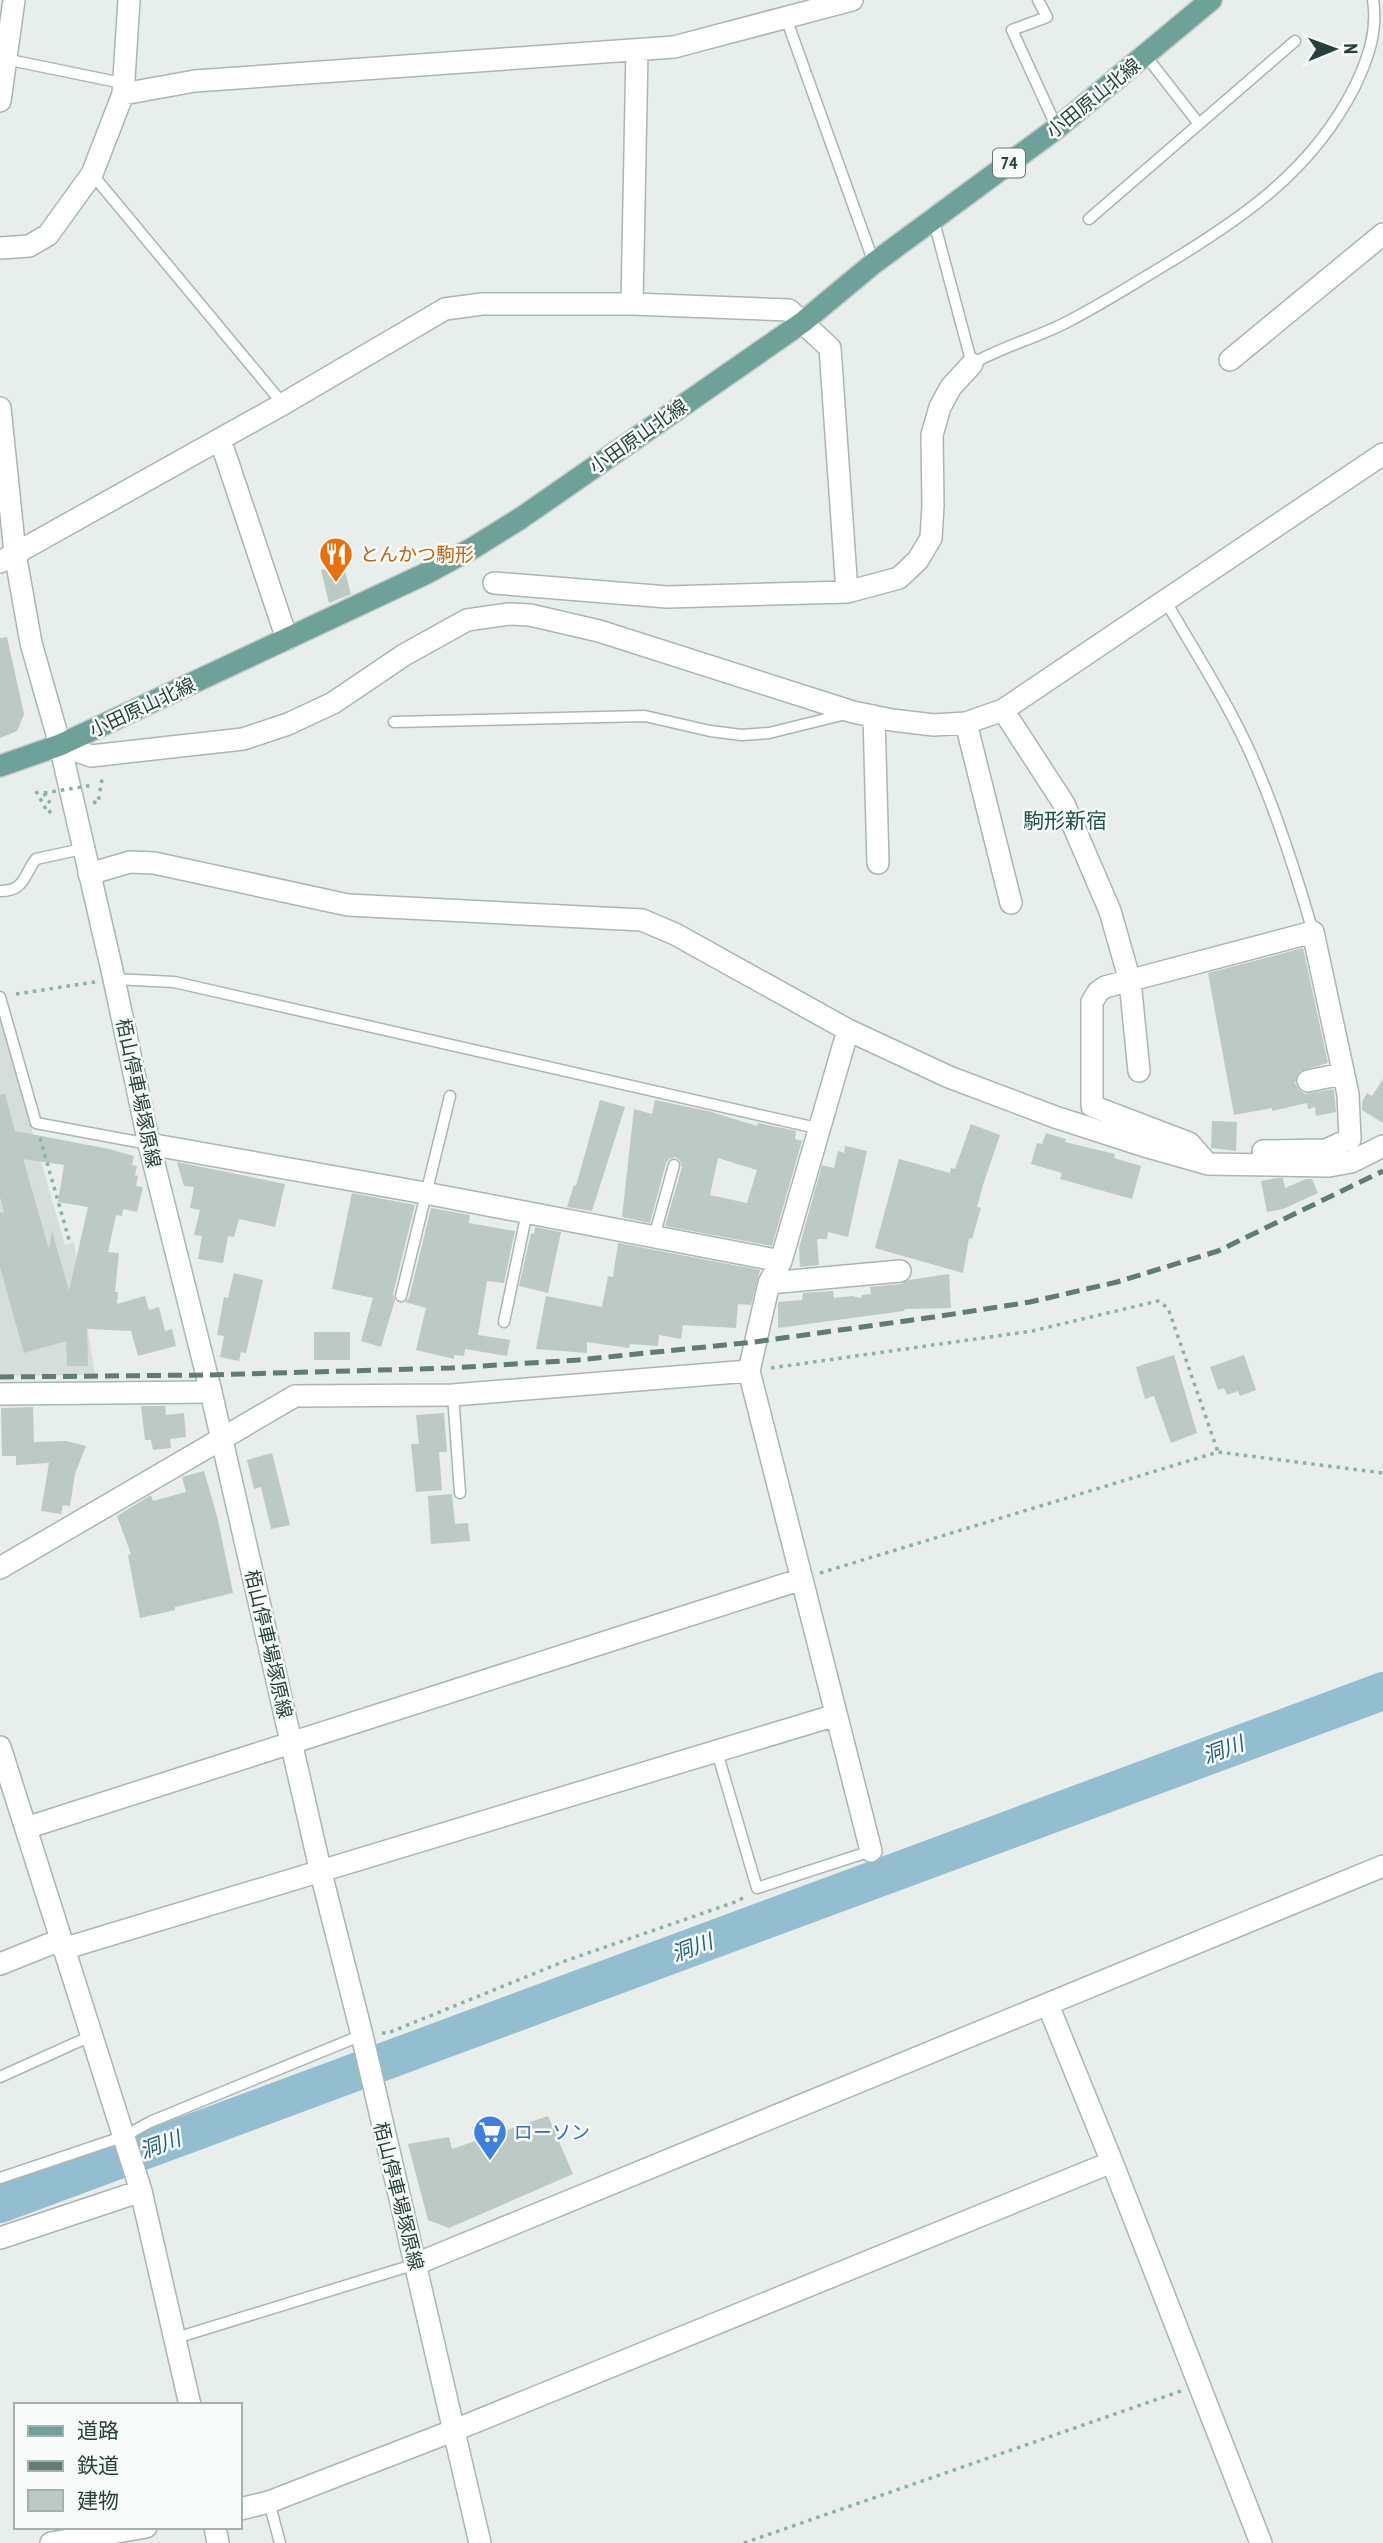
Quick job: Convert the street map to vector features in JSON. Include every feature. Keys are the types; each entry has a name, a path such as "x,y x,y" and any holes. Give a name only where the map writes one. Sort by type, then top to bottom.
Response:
{"main road":[{"name":"小田原山北線","path":"0,766 60,746 425,574 480,544 803,322 874,263 1057,128 1146,56 1191,10 1211,0"}],"street":[{"path":"0,102 14,0"},
{"path":"0,248 29,246 48,235 92,174 122,88 130,0"},
{"path":"122,88 674,47 852,0"},
{"path":"632,304 637,51"},
{"path":"1230,360 1383,234"},
{"path":"8,558 283,404 444,309 482,304 632,304 789,310 830,348 847,592"},
{"path":"494,583 667,597 847,592 899,578 918,560 930,538 933,506 932,435 951,387 972,364"},
{"name":"栢山停車場塚原線","path":"0,408 8,558 60,746 149,1144 211,1392 321,1872 362,2035 480,2543"},
{"path":"220,439 287,639"},
{"path":"60,746 91,756 243,738 288,724 333,703 404,655 467,620 509,614 530,615 599,631 863,714 934,725 966,723 1003,710 1383,454"},
{"path":"1003,710 1064,804 1110,911 1130,981 1139,1071"},
{"path":"863,714 878,863"},
{"path":"966,723 1011,902"},
{"path":"89,874 130,862 153,863 348,905 642,920 675,934 848,1030 949,1077 1055,1118 1208,1164 1329,1166 1351,1162 1383,1146"},
{"path":"1208,1164 1189,1143 1092,1106 1092,1002 1098,992 1130,981 1313,932 1348,1094 1350,1139 1326,1150 1249,1151 1243,1164"},
{"path":"848,1030 781,1261 769,1283 749,1371 871,1851"},
{"path":"1308,1082 1342,1074"},
{"path":"149,1144 781,1261"},
{"path":"769,1283 900,1270"},
{"path":"0,1568 295,1396 453,1395 749,1371"},
{"path":"0,1394 211,1392"},
{"path":"26,1828 802,1579"},
{"path":"0,1964 321,1872 836,1715"},
{"path":"0,1747 141,2190 190,2403"},
{"path":"416,2264 1383,1866"},
{"path":"1048,2005 1261,2543"},
{"path":"242,2509 269,2502 454,2430 1112,2162"},
{"path":"0,2238 141,2190"},
{"path":"51,2543 134,2529"}],"lane":[{"path":"1038,0 1047,17 1012,30 1057,128"},
{"path":"933,218 972,364 989,354 1068,322 1226,229 1291,174 1327,135 1364,68 1372,45 1375,15 1373,0"},
{"path":"786,18 874,263"},
{"path":"1089,219 1295,41"},
{"path":"1146,56 1199,124"},
{"path":"5,59 122,88"},
{"path":"92,174 283,404"},
{"path":"1165,600 1253,757 1287,844 1313,932"},
{"path":"394,722 645,716 710,731 743,735 769,733 863,714"},
{"path":"0,891 10,891 20,886 36,859 82,849"},
{"path":"114,979 174,982 821,1129"},
{"path":"0,997 36,1123 149,1144"},
{"path":"401,1296 450,1096"},
{"path":"654,1237 674,1165"},
{"path":"504,1322 527,1212"},
{"path":"453,1395 460,1493"},
{"path":"717,1752 757,1888 871,1851"},
{"path":"0,2077 93,2035"},
{"path":"0,2178 125,2136 150,2122 362,2035"},
{"path":"176,2338 416,2264"},
{"path":"269,2502 280,2543"}],"path":[{"path":"36,791 48,813 54,809 44,793 94,785 91,801 98,803 102,779"},
{"path":"13,994 114,979"},
{"path":"36,1123 70,1243"},
{"path":"749,1371 1032,1331 1158,1301 1168,1308 1218,1452"},
{"path":"802,1579 1218,1452 1383,1473"},
{"path":"362,2035 388,2033 565,1961 738,1901 757,1888"},
{"path":"744,2543 1200,2385"}],"shaded area":[{"path":"0,1018 65,1245 74,1242 95,1375 0,1376"}],"building":[{"name":"とんかつ駒形","path":"343,564 351,594 329,603 321,570"},
{"path":"7,637 24,714 17,731 0,738 0,638"},
{"path":"1303,948 1328,1063 1300,1071 1295,1083 1305,1094 1334,1089 1336,1112 1316,1116 1315,1107 1308,1109 1307,1103 1272,1111 1272,1108 1234,1115 1208,973"},
{"path":"1383,1079 1383,1123 1362,1110 1362,1102 1367,1093 1372,1096"},
{"path":"5,1094 15,1131 134,1156 132,1165 137,1166 135,1175 138,1176 136,1186 143,1187 137,1212 123,1209 122,1216 116,1215 108,1252 119,1253 115,1292 118,1292 117,1304 145,1296 149,1310 159,1307 165,1331 172,1329 176,1346 138,1356 131,1331 87,1329 88,1366 67,1366 66,1341 24,1353 0,1267 0,1213 4,1212 0,1197 0,1095","holes":["23,1159 64,1165 58,1202 88,1207 69,1291 52,1231 49,1249"]},
{"path":"600,1100 625,1107 592,1211 567,1207 574,1185 576,1186"},
{"path":"655,1100 708,1111 757,1126 758,1123 796,1131 795,1139 802,1141 772,1246 665,1226 682,1167 680,1160 675,1157 666,1163 650,1223 622,1217 634,1109 652,1114","holes":["718,1158 757,1170 747,1203 710,1195"]},
{"path":"1212,1121 1237,1122 1236,1151 1211,1148"},
{"path":"971,1124 1000,1135 977,1207 981,1208 972,1239 969,1238 963,1273 875,1248 899,1159 950,1173 951,1168 955,1169"},
{"path":"1046,1133 1066,1139 1065,1142 1115,1154 1114,1158 1141,1166 1132,1199 1060,1179 1062,1173 1031,1164 1037,1143 1042,1144"},
{"path":"845,1146 867,1151 848,1237 828,1232 827,1239 817,1239 819,1265 800,1267 799,1248 822,1165 834,1168 838,1151 844,1153"},
{"path":"177,1162 285,1184 275,1227 239,1219 234,1237 228,1236 223,1263 198,1259 202,1236 194,1235 200,1210 190,1208 194,1187 184,1186"},
{"path":"1283,1178 1285,1188 1312,1179 1318,1193 1283,1209 1267,1212 1261,1181"},
{"path":"352,1193 415,1205 393,1294 395,1300 381,1347 361,1341 373,1298 332,1289"},
{"path":"431,1208 470,1215 469,1223 515,1231 504,1283 487,1281 478,1335 510,1340 507,1356 465,1349 464,1356 454,1355 454,1359 416,1350 426,1308 405,1302 409,1298"},
{"path":"535,1227 561,1232 548,1293 519,1286 531,1233 534,1234"},
{"path":"618,1243 760,1270 751,1305 738,1304 736,1328 683,1325 681,1339 659,1335 658,1346 630,1344 629,1348 587,1342 587,1353 536,1349 546,1296 602,1307 608,1276 613,1277"},
{"path":"234,1273 263,1280 246,1353 241,1352 239,1361 220,1357 224,1336 217,1335 224,1297 228,1298"},
{"path":"949,1274 951,1308 905,1309 778,1328 778,1302 802,1300 803,1293 833,1291 834,1298 861,1298 862,1295 871,1294 870,1287"},
{"path":"314,1332 350,1332 350,1360 314,1360"},
{"path":"1174,1355 1197,1433 1171,1443 1154,1396 1145,1399 1136,1367"},
{"path":"1244,1355 1256,1390 1240,1396 1238,1391 1227,1395 1224,1388 1218,1390 1210,1367"},
{"path":"141,1406 165,1406 166,1415 184,1413 186,1437 170,1439 171,1448 153,1450 151,1440 145,1440"},
{"path":"33,1407 34,1442 66,1441 86,1446 75,1474 70,1506 63,1505 61,1514 41,1511 49,1463 16,1465 16,1456 2,1456 1,1408"},
{"path":"444,1413 447,1452 439,1452 442,1490 416,1492 411,1444 419,1444 416,1415"},
{"path":"272,1453 290,1525 271,1529 261,1487 254,1489 247,1460"},
{"path":"204,1471 218,1520 233,1593 140,1618 128,1555 131,1554 117,1516 151,1495 153,1501 186,1492 182,1477"},
{"path":"452,1494 455,1524 468,1523 470,1541 431,1544 428,1496"},
{"name":"ローソン","path":"548,2116 573,2174 449,2228 428,2220 408,2144 449,2137 452,2149"}],"waterway":[{"name":"洞川","path":"0,2204 1383,1691"}],"railway":[{"path":"0,1377 206,1375 451,1368 578,1360 754,1342 934,1317 1030,1302 1117,1282 1218,1251 1383,1171"}],"place":[{"name":"とんかつ駒形","path":"336,584"},
{"name":"ローソン","path":"490,2162"}],"district":[{"name":"駒形新宿","path":"1065,821"}]}
